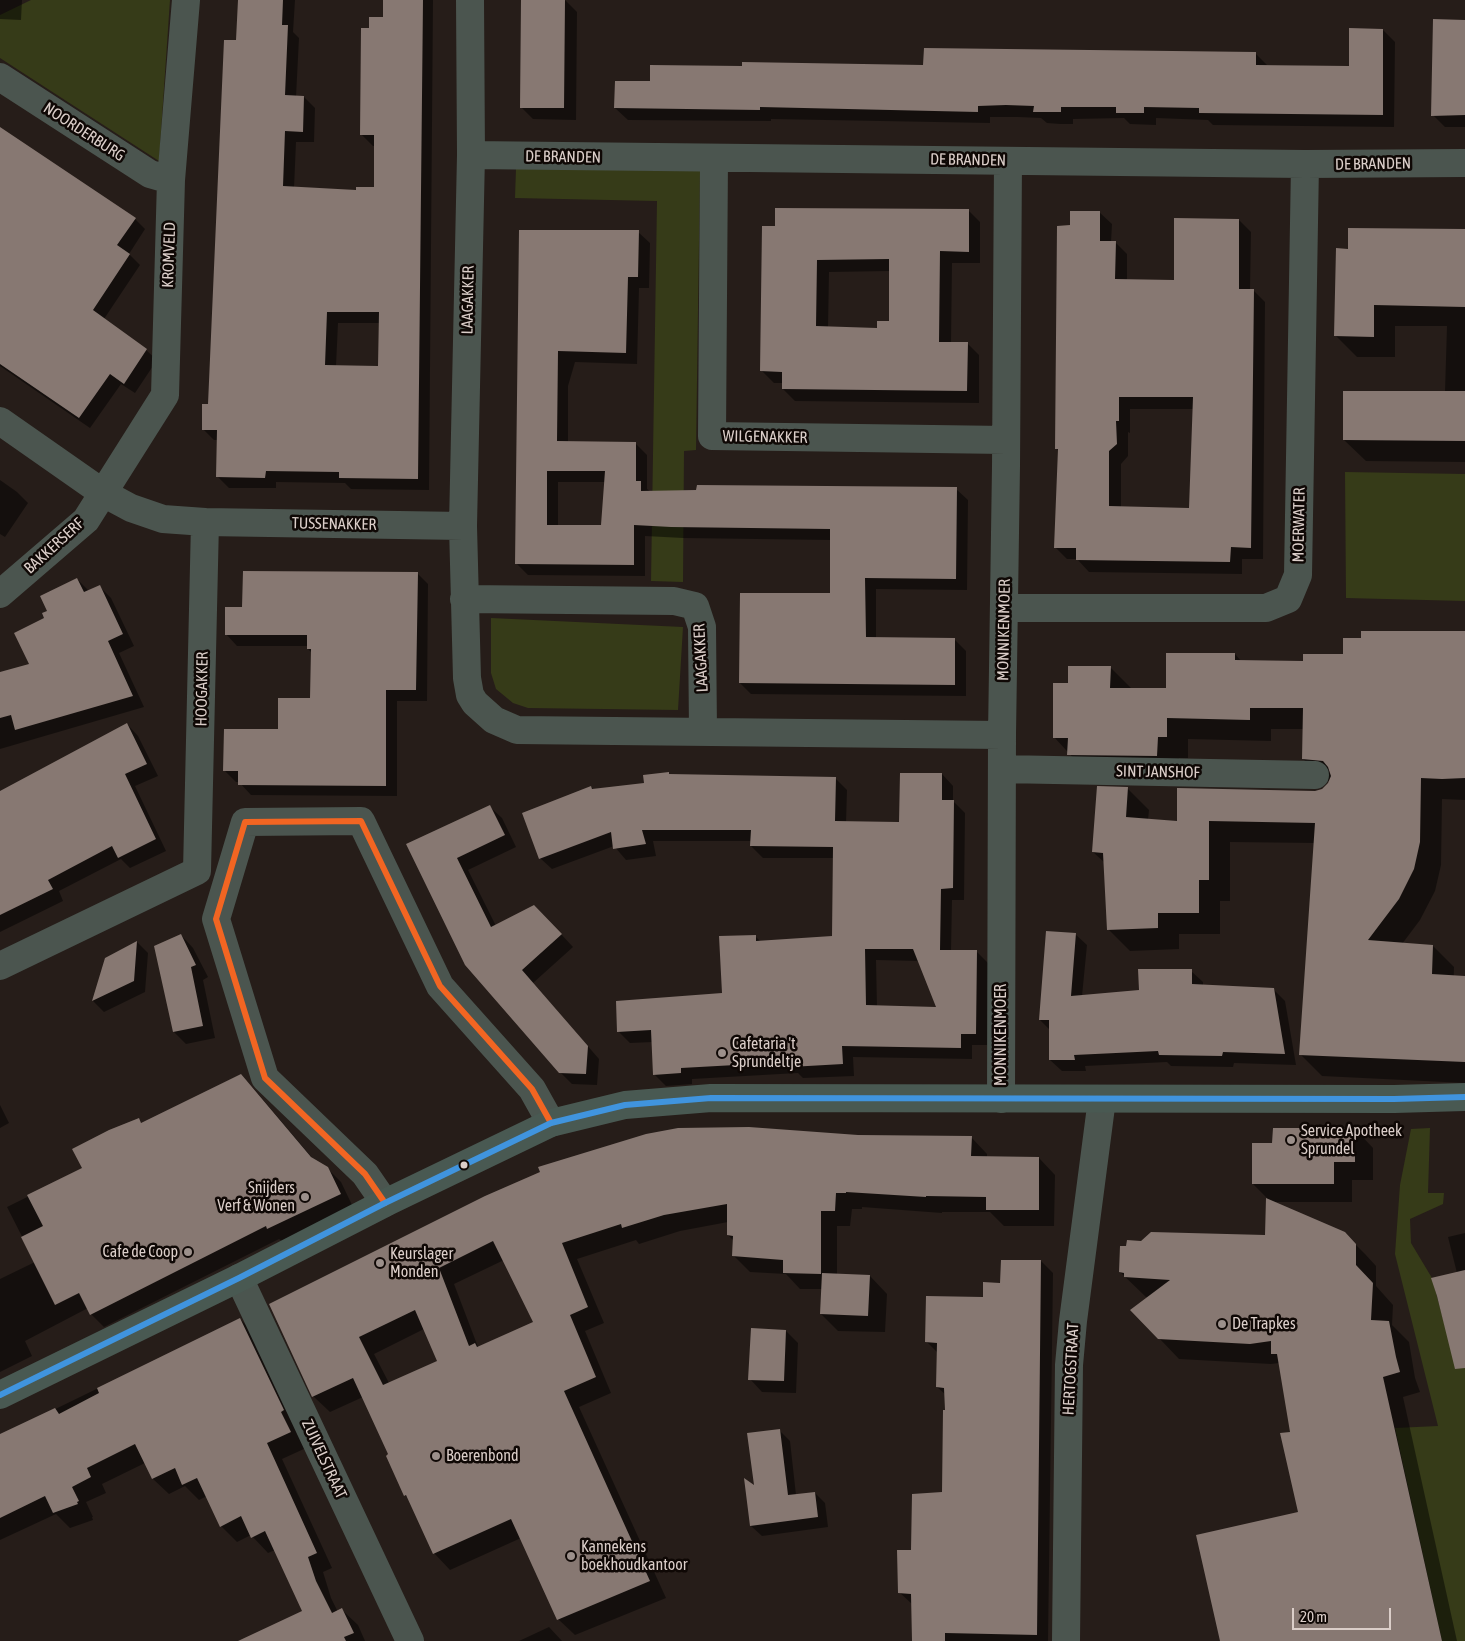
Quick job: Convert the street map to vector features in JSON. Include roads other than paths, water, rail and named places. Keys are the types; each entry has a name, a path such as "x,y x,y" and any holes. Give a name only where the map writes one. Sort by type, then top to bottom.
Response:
{"street":[{"name":"KROMVELD","path":"103,492 165,395 171,180 186,0"},
{"name":"LAAGAKKER","path":"470,0 471,156 463,526 467,678 470,695 475,703 494,720 517,730 1002,735"},
{"name":"NOORDERBURG","path":"0,77 150,174 171,180"},
{"name":"DE BRANDEN","path":"471,156 1304,164 1465,163"},
{"name":"WILGENAKKER","path":"714,159 712,436 1006,440"},
{"name":"MONNIKENMOER","path":"1001,1098 1002,735 1008,161"},
{"name":"MOERWATER","path":"1004,608 1266,608 1288,599 1298,575 1304,164"},
{"path":"0,421 103,492 131,508 164,519 205,522"},
{"name":"BAKKERSERF","path":"0,594 86,520 103,492"},
{"name":"TUSSENAKKER","path":"205,522 463,526"},
{"name":"HOOGAKKER","path":"0,966 198,871 205,522"},
{"name":"LAAGAKKER","path":"464,599 674,601 695,606 702,627 703,731"},
{"name":"SINT JANSHOF","path":"1002,769 1315,775"},
{"path":"385,1203 364,1174 265,1078 216,919 246,822 361,821 440,986 532,1089 551,1123"},
{"path":"0,1395 239,1278 385,1203 551,1123 625,1105 711,1098 1394,1099 1465,1097"},
{"name":"HERTOGSTRAAT","path":"1066,1641 1069,1366 1073,1321 1102,1099"},
{"name":"ZUIVELSTRAAT","path":"239,1278 410,1641"}],"place":[{"name":"Cafetaria 't Sprundeltje","path":"722,1053"},
{"name":"Service Apotheek Sprundel","path":"1291,1140"},
{"name":"Snijders Verf & Wonen","path":"305,1197"},
{"name":"Cafe de Coop","path":"188,1252"},
{"name":"Keurslager Monden","path":"380,1263"},
{"name":"De Trapkes","path":"1222,1324"},
{"name":"Boerenbond","path":"436,1456"},
{"name":"Kannekens boekhoudkantoor","path":"571,1556"}]}
